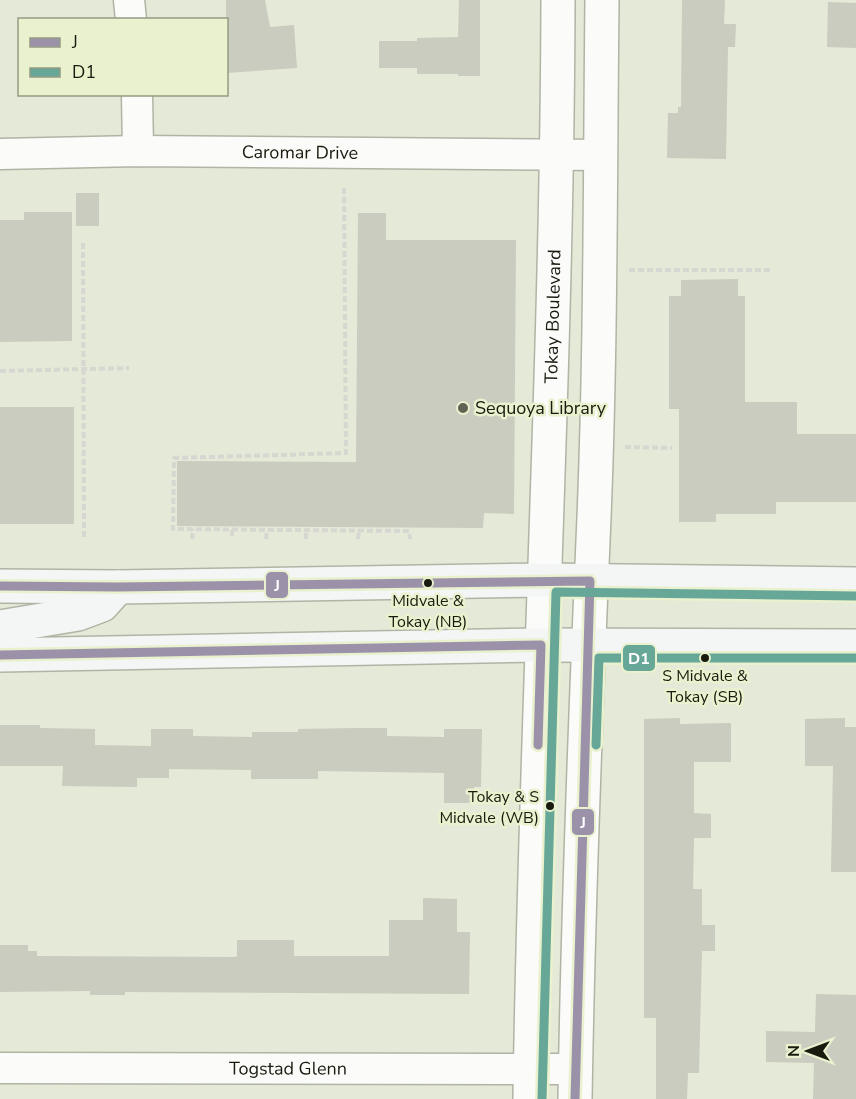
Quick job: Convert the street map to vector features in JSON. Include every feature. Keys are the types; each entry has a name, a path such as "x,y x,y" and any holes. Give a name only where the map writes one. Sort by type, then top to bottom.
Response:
{"main road":[{"path":"0,586 118,587 544,580 856,584"},
{"path":"0,627 78,614 102,605 118,587"},
{"path":"0,655 541,645 856,646"}],"street":[{"path":"129,0 131,18"},
{"name":"Tokay Boulevard","path":"530,1083 541,645 548,504 558,153 558,0"},
{"path":"575,1084 598,353 602,0"},
{"path":"137,96 138,151"},
{"name":"Caromar Drive","path":"0,154 138,151 600,155"},
{"name":"Togstad Glenn","path":"0,1068 575,1084"}],"path":[{"path":"344,188 346,453 174,458 173,529 409,531 410,539"},
{"path":"83,243 84,538"},
{"path":"625,270 773,270"},
{"path":"0,372 129,368"},
{"path":"621,447 672,448"},
{"path":"192,539 193,529"},
{"path":"232,530 232,539"},
{"path":"266,539 267,530"},
{"path":"306,530 306,539"},
{"path":"358,539 359,530"}],"building":[{"path":"226,0 265,0 270,27 294,25 297,68 228,73 228,18 226,18"},
{"path":"459,0 480,0 480,76 417,74 417,68 379,68 379,41 417,41 417,38 458,37"},
{"path":"682,0 725,0 724,24 736,24 735,47 728,47 726,159 667,158 668,113 678,113 678,107 681,107"},
{"path":"828,2 856,3 856,48 827,47"},
{"path":"76,193 99,193 99,226 76,226"},
{"path":"24,212 72,212 72,341 0,342 0,220 24,220"},
{"path":"358,213 386,213 386,240 516,240 514,514 484,513 483,528 177,526 177,461 356,462"},
{"path":"738,279 738,296 745,296 745,402 797,402 797,434 856,434 856,502 776,502 776,514 716,514 716,522 679,522 679,409 669,409 669,296 681,296 681,280"},
{"path":"0,407 74,407 74,524 0,524"},
{"path":"680,718 680,724 731,723 731,762 694,762 694,813 711,814 711,838 694,838 693,889 702,889 702,925 715,925 715,951 702,951 699,1073 688,1073 687,1099 656,1099 656,1018 644,1018 644,719"},
{"path":"845,718 845,727 856,727 856,872 831,872 833,766 805,766 805,719"},
{"path":"0,725 95,729 95,745 151,746 151,729 193,729 193,736 252,737 252,732 387,728 387,736 444,737 444,729 482,729 481,787 474,787 474,803 444,803 444,773 318,771 318,779 251,779 251,770 169,769 169,778 137,778 137,787 62,786 63,766 0,766"},
{"path":"423,898 457,899 457,932 470,932 469,994 125,992 125,995 90,995 90,991 0,992 0,945 28,945 28,951 37,951 37,956 235,957 237,956 237,940 294,940 294,956 389,956 389,920 423,920"},
{"path":"816,994 856,995 856,1099 813,1099 814,1063 766,1062 766,1031 815,1032"}],"transit line":[{"name":"J","path":"0,586 118,587 590,581 575,1099"},
{"name":"D1","path":"542,1099 556,592 856,596"},
{"name":"J","path":"0,655 541,645 538,745"},
{"name":"D1","path":"596,745 599,658 856,658"}],"place":[{"name":"Sequoya Library","path":"463,408"},
{"name":"Midvale & Tokay (NB)","path":"428,583"},
{"name":"S Midvale & Tokay (SB)","path":"705,658"},
{"name":"Tokay & S Midvale (WB)","path":"550,806"}]}
